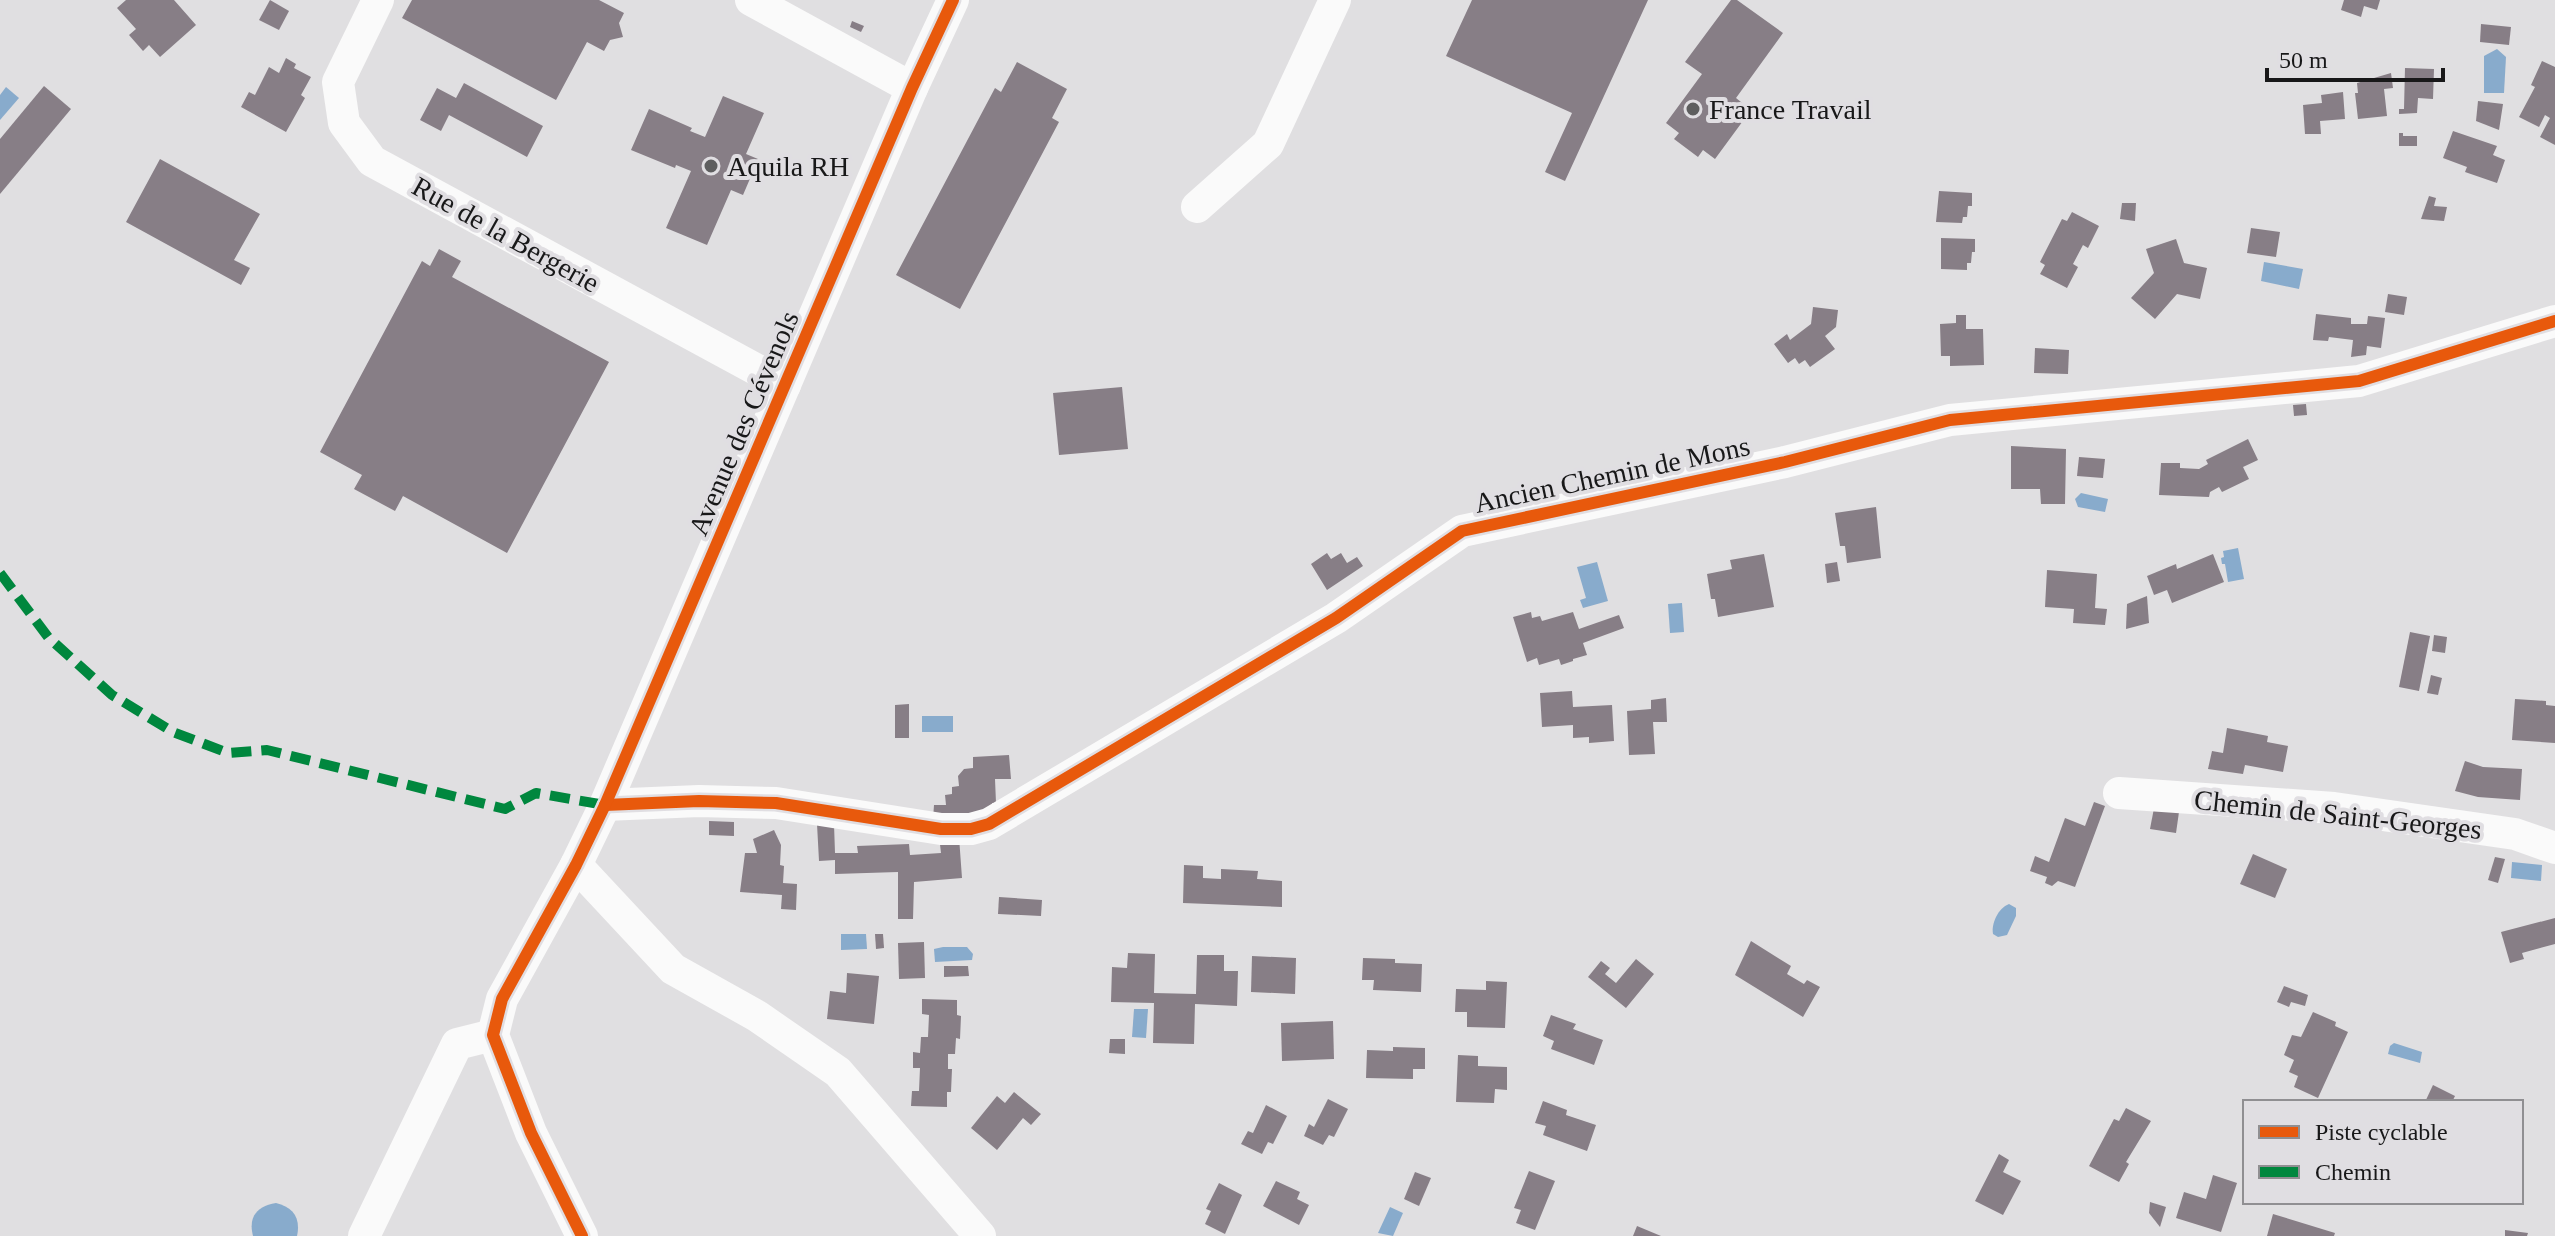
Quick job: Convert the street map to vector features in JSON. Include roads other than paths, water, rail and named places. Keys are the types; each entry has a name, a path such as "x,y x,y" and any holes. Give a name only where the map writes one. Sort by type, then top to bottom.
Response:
{"street":[{"path":"751,0 912,88"},
{"name":"Avenue des Cévenols","path":"493,1035 502,999 576,865 605,805 912,88 953,0"},
{"path":"1197,207 1268,144 1335,0"},
{"name":"Rue de la Bergerie","path":"365,5 338,82 344,123 372,161 785,385"},
{"name":"Ancien Chemin de Mons","path":"605,805 699,801 776,803 941,829 971,829 989,824 1336,618 1462,531 1785,462 1950,420 2359,381 2555,321"},
{"name":"Chemin de Saint-Georges","path":"2119,793 2334,808 2515,834 2555,848"},
{"path":"576,865 673,969 757,1016 838,1072 980,1236"},
{"path":"364,1236 457,1044 493,1035 531,1133 582,1236"}],"water":[{"path":"2497,49 2506,57 2504,93 2484,93 2484,56"},
{"path":"6,87 19,98 0,120 0,95"},
{"path":"2264,262 2303,269 2299,289 2261,281"},
{"path":"2081,493 2108,499 2105,512 2078,507 2075,499"},
{"path":"2238,548 2244,579 2228,582 2221,558 2224,557 2223,551"},
{"path":"1597,562 1608,601 1583,608 1580,600 1586,598 1577,567"},
{"path":"1682,603 1684,632 1670,633 1668,604"},
{"path":"922,716 953,716 953,732 922,732"},
{"path":"2512,862 2542,865 2541,881 2511,878"},
{"path":"2009,904 2016,908 2016,916 2007,935 1998,937 1993,934 1994,921"},
{"path":"841,934 866,934 867,949 841,950"},
{"path":"967,947 973,954 972,960 935,962 934,949"},
{"path":"1134,1009 1148,1009 1146,1038 1132,1037"},
{"path":"2394,1043 2422,1052 2420,1063 2388,1054"},
{"path":"276,1203 294,1214 298,1224 297,1236 253,1236 253,1218 259,1210"},
{"path":"1390,1207 1403,1213 1393,1236 1378,1233"}],"place":[{"name":"France Travail","path":"1693,109"},
{"name":"Aquila RH","path":"711,166"}]}
